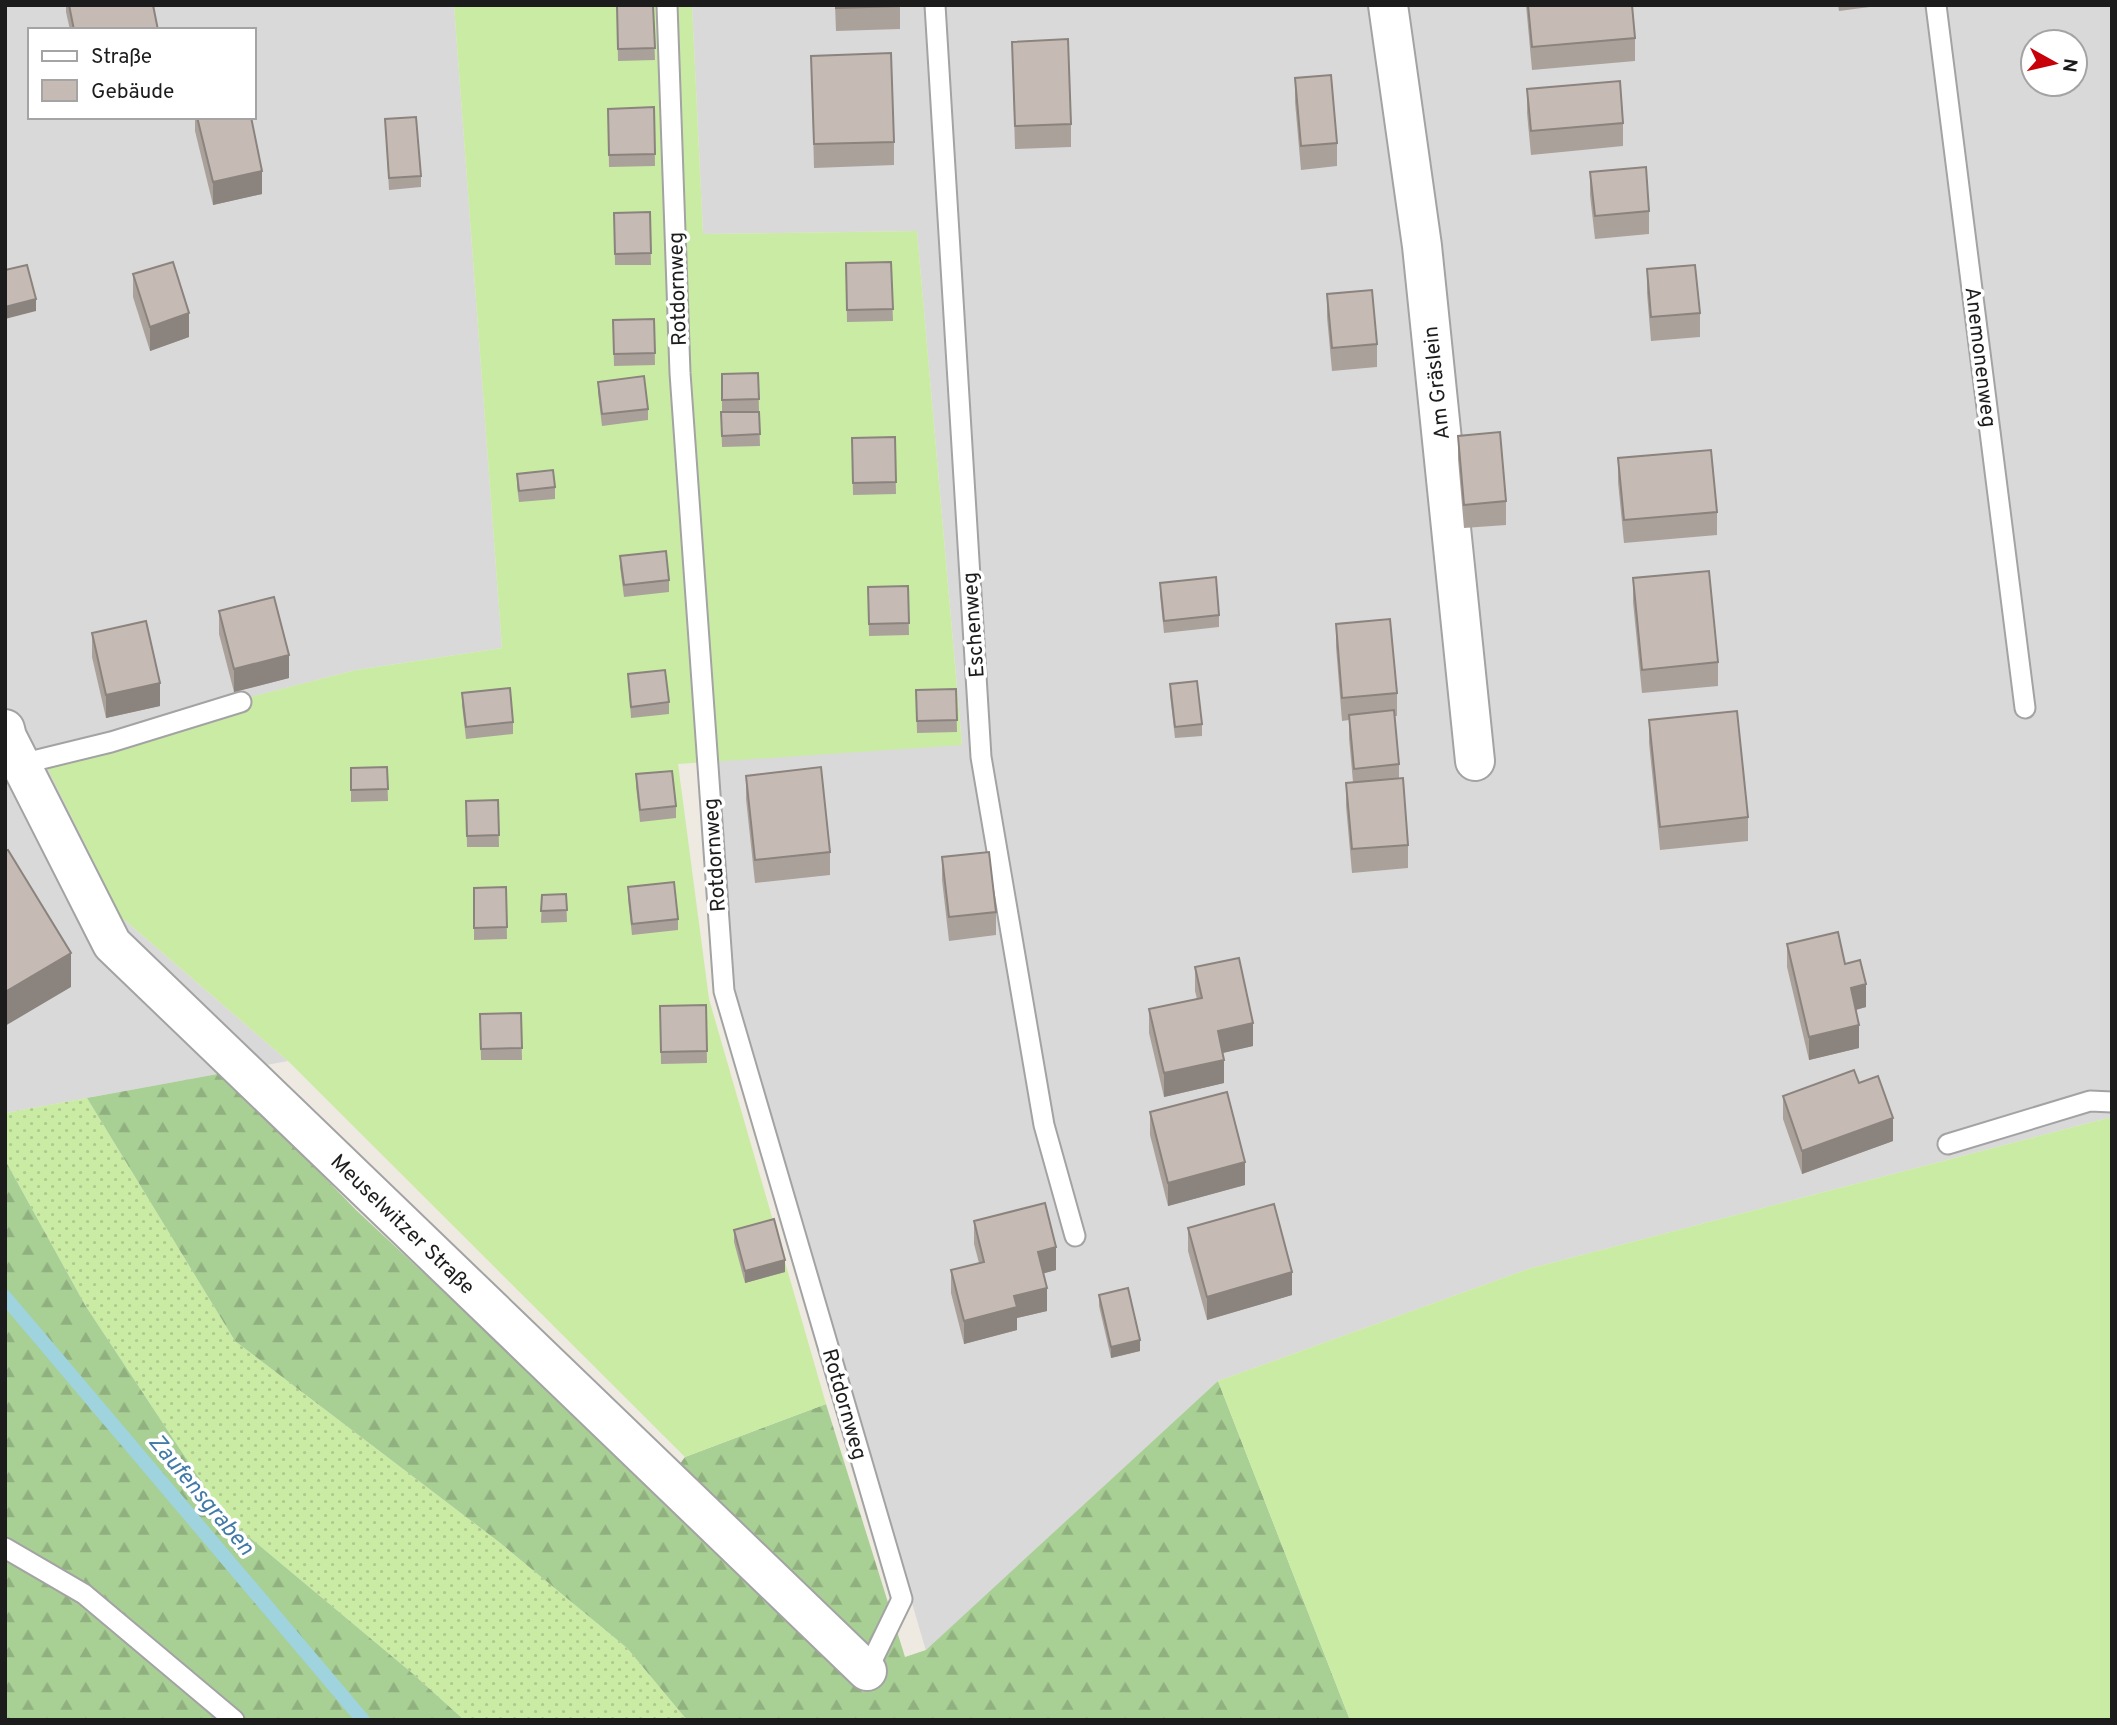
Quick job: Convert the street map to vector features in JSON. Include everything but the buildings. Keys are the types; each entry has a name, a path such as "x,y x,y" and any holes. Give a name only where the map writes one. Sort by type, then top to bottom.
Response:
{"street":[{"name":"Am Gräslein","path":"1388,5 1422,246 1475,761"},
{"name":"Meuselwitzer Straße","path":"5,729 112,944 867,1671"}],"lane":[{"name":"Rotdornweg","path":"667,5 680,373 724,991 902,1599 867,1671"},
{"name":"Eschenweg","path":"935,5 981,757 1044,1125 1075,1236"},
{"name":"Anemonenweg","path":"1936,5 2025,709"},
{"path":"21,764 111,742 242,702"},
{"path":"1948,1144 2090,1101 2112,1102"},
{"path":"5,1548 84,1594 234,1720"}],"shaded area":[{"path":"5,5 454,5 502,648 356,670 40,751 121,917 288,1061 5,1113"},
{"path":"692,5 2112,5 2112,1117 1528,1269 1218,1381 926,1651 733,990 710,761 962,744 917,231 703,234"}],"green space":[{"path":"454,5 692,5 703,234 917,231 962,745 678,764 709,999 826,1404 685,1457 288,1061 121,917 39,751 356,670 502,648"},
{"path":"223,1073 356,1210 659,1492 685,1457 826,1404 905,1657 926,1650 1218,1381 1350,1720 687,1720 627,1648 499,1542 235,1341 87,1098"},
{"path":"87,1098 235,1341 499,1542 627,1648 687,1720 464,1720 412,1673 224,1516 85,1305 5,1160 5,1113"},
{"path":"2112,1117 2112,1720 1350,1720 1218,1381 1528,1269"},
{"path":"5,1160 85,1305 224,1516 412,1673 464,1720 5,1720"}],"waterway":[{"name":"Zaufensgraben","path":"5,1297 363,1720"}]}
